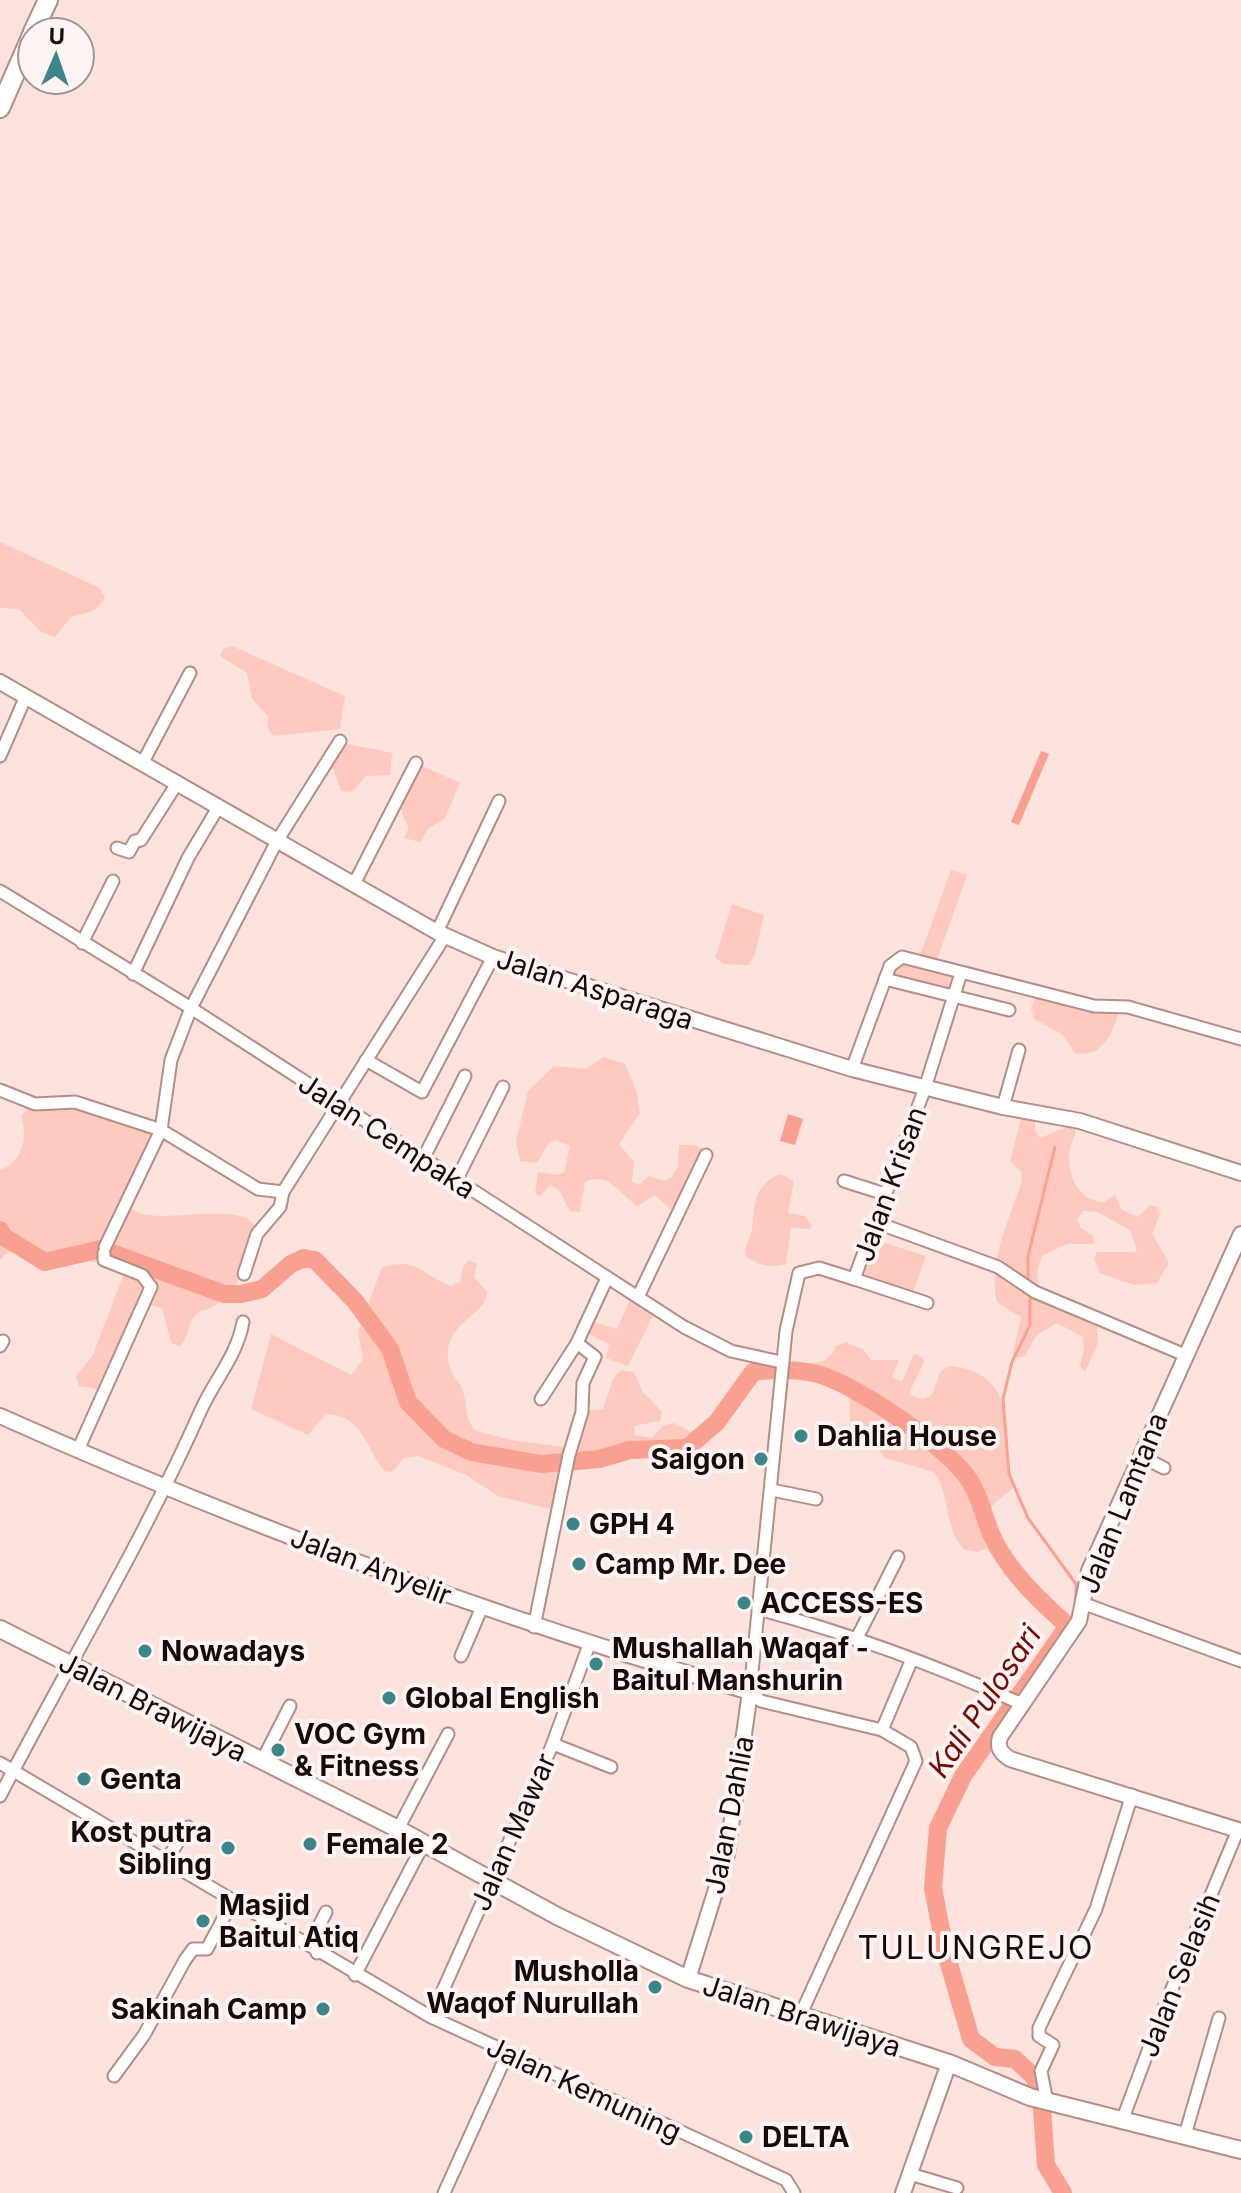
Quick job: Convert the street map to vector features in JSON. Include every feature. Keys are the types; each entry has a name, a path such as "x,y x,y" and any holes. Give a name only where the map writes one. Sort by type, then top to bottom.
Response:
{"main road":[{"path":"0,108 16,72"},
{"name":"Jalan Brawijaya","path":"0,1629 688,1979 949,2063 1041,2100 1241,2150"}],"street":[{"path":"143,762 190,673"},
{"name":"Jalan Asparaga","path":"0,682 441,934 493,957 852,1069 1003,1107 1080,1121 1241,1173"},
{"path":"0,756 26,696"},
{"path":"78,1450 151,1287 149,1279 104,1260 104,1250 161,1130 171,1060 191,1008 277,841 340,741"},
{"path":"354,884 416,763"},
{"path":"117,848 129,852 135,841 141,840 178,782"},
{"path":"244,1274 257,1234 280,1207 283,1192 293,1182 441,934 499,801"},
{"path":"133,974 188,858 219,806"},
{"path":"82,943 113,881"},
{"name":"Jalan Cempaka","path":"0,891 191,1008 607,1278 722,1347 781,1370"},
{"path":"366,1060 422,1092 493,957"},
{"path":"852,1069 885,979 893,961 901,957 1094,1006 1128,1007 1241,1039"},
{"name":"Jalan Krisan","path":"854,1279 925,1088 961,973"},
{"path":"885,979 1009,1010"},
{"path":"1003,1107 1019,1050"},
{"path":"423,1159 465,1076"},
{"path":"456,1181 503,1087"},
{"path":"0,1090 35,1104 75,1102 161,1130 258,1189 283,1192"},
{"path":"638,1297 653,1272 706,1155"},
{"path":"844,1181 885,1194"},
{"path":"875,1222 998,1267 1030,1289 1185,1355"},
{"name":"Jalan Lamtana","path":"1132,1795 1010,1759 998,1745 1073,1630 1089,1571 1241,1234"},
{"name":"Jalan Krisan","path":"781,1370 799,1273 819,1268 927,1303"},
{"path":"541,1399 577,1343 607,1278"},
{"path":"0,1796 73,1666 166,1488 204,1404 233,1355 243,1322"},
{"path":"534,1627 569,1455 582,1412 583,1383 595,1357 577,1343"},
{"name":"Jalan Dahlia","path":"688,1979 727,1854 750,1692 772,1490 781,1370"},
{"name":"Jalan Anyelir","path":"0,1416 166,1488 534,1627 750,1692"},
{"path":"1140,1456 1164,1468"},
{"path":"772,1490 816,1499"},
{"path":"856,1640 898,1557"},
{"path":"1082,1603 1241,1661"},
{"path":"461,1656 482,1607"},
{"path":"758,1609 912,1659 1022,1704"},
{"name":"Jalan Mawar","path":"431,2017 553,1744 589,1645"},
{"path":"882,1730 912,1659"},
{"path":"750,1692 761,1701 882,1730 911,1747 916,1761 800,2016"},
{"path":"262,1761 290,1706"},
{"path":"398,1829 448,1734"},
{"path":"553,1744 611,1767"},
{"name":"Jalan Kemuning","path":"0,1763 317,1953 431,2017 786,2180 794,2193"},
{"path":"1041,2100 1041,2071 1053,2045 1039,2036 1039,2028 1096,1909 1132,1795 1239,1830"},
{"path":"165,1862 188,1827"},
{"name":"Jalan Selasih","path":"1122,2121 1164,2008 1239,1830"},
{"path":"355,1975 424,1843"},
{"path":"114,2076 144,2035 185,1960 193,1949 207,1949 232,1902"},
{"path":"317,1953 316,1932 326,1912"},
{"path":"1185,2135 1219,2018"},
{"path":"444,2193 507,2054"},
{"path":"903,2193 949,2063"},
{"path":"910,2174 957,2188"}],"shaded area":[{"path":"0,542 98,587 105,597 102,603 95,609 71,617 55,637 41,632 19,609 0,608"},
{"path":"232,646 345,696 340,729 273,736 267,726 268,716 252,699 247,673 220,656 223,649"},
{"path":"343,743 392,753 390,775 366,776 352,792 341,791 334,770 325,763"},
{"path":"1041,751 1049,754 1019,825 1011,822"},
{"path":"416,763 460,783 445,818 428,829 420,842 404,838 409,827 401,810 404,787"},
{"path":"951,870 967,875 935,965 961,973 954,996 885,979 893,961 918,961"},
{"path":"732,904 764,915 755,954 749,965 724,964 715,958"},
{"path":"1037,991 1121,1007 1111,1033 1100,1047 1085,1054 1075,1053 1062,1034 1034,1019 1031,1009"},
{"path":"604,1057 625,1064 637,1092 640,1113 619,1144 634,1162 632,1182 638,1185 650,1176 664,1181 671,1178 678,1166 679,1145 693,1145 708,1151 708,1169 694,1187 687,1209 672,1211 655,1195 638,1206 601,1179 585,1182 580,1212 570,1211 559,1190 550,1185 540,1196 535,1193 538,1172 558,1175 564,1172 570,1146 555,1140 548,1144 537,1163 520,1161 516,1141 528,1091 554,1066 586,1069"},
{"path":"65,1102 161,1130 131,1197 132,1209 162,1216 227,1214 244,1217 254,1225 255,1239 241,1276 222,1300 194,1317 180,1346 171,1343 162,1308 144,1303 97,1389 79,1386 76,1376 93,1355 124,1273 110,1262 45,1262 16,1244 0,1260 0,1170 19,1155 24,1131 21,1115 35,1104"},
{"path":"1023,1111 1035,1118 1035,1130 1040,1138 1074,1124 1070,1167 1075,1184 1087,1197 1104,1202 1115,1195 1122,1210 1138,1217 1150,1205 1158,1207 1161,1213 1152,1234 1169,1263 1157,1283 1134,1285 1100,1273 1094,1259 1097,1252 1134,1252 1137,1249 1130,1230 1097,1212 1083,1211 1078,1219 1080,1227 1093,1236 1094,1244 1067,1244 1042,1256 1037,1271 1039,1286 1096,1310 1098,1343 1085,1372 1080,1366 1084,1349 1082,1336 1057,1323 1036,1336 1025,1356 1017,1358 1013,1353 1021,1317 997,1302 997,1256 1022,1181 1021,1172 1010,1161"},
{"path":"788,1114 803,1119 795,1145 780,1141"},
{"path":"780,1174 794,1181 788,1213 805,1216 812,1226 810,1229 791,1228 786,1264 764,1265 749,1259 745,1251 757,1196 771,1178"},
{"path":"869,1238 926,1256 911,1298 854,1279"},
{"path":"469,1260 477,1264 474,1277 487,1292 485,1301 457,1330 448,1350 450,1368 462,1387 467,1416 476,1431 563,1447 569,1455 558,1511 498,1496 466,1475 419,1456 404,1458 392,1472 384,1471 362,1434 348,1420 338,1416 326,1414 308,1435 251,1409 271,1334 351,1375 363,1359 358,1332 382,1267 411,1265 451,1286 460,1282 463,1267"},
{"path":"632,1294 656,1309 628,1366 606,1358 609,1344 582,1331 587,1320 617,1329"},
{"path":"846,1342 864,1350 871,1360 899,1360 892,1377 902,1382 914,1354 922,1357 924,1362 910,1391 912,1396 923,1399 931,1396 941,1371 949,1366 972,1371 988,1381 998,1394 1007,1428 1013,1488 984,1512 996,1544 978,1552 965,1550 950,1523 943,1491 934,1472 885,1458 871,1437 850,1420 849,1396 803,1377 799,1364 826,1360 836,1346"},
{"path":"621,1370 634,1372 643,1392 662,1412 660,1421 634,1426 635,1435 652,1438 662,1426 674,1423 692,1432 695,1441 687,1448 630,1450 585,1460 576,1446 587,1411 603,1409 613,1379"}],"waterway":[{"path":"1028,1281 1028,1256 1055,1147"},
{"name":"Kali Pulosari","path":"0,1230 4,1237 45,1262 101,1249 224,1294 262,1289 291,1264 304,1258 315,1260 355,1301 390,1349 408,1402 444,1439 471,1452 541,1464 599,1459 630,1450 687,1448 717,1422 753,1372 778,1370 813,1373 837,1382 902,1420 943,1452 970,1481 993,1538 1008,1563 1036,1596 1068,1626 963,1776 938,1828 933,1888 945,1950 971,2039 995,2057 1015,2059 1035,2078 1042,2109 1046,2165 1063,2193"},
{"path":"1030,1293 1030,1325 1012,1362 1003,1399 1009,1474 1028,1518 1076,1584 1076,1604"}],"place":[{"name":"Dahlia House","path":"801,1436"},
{"name":"Saigon","path":"761,1459"},
{"name":"GPH 4","path":"573,1524"},
{"name":"Camp Mr. Dee","path":"579,1564"},
{"name":"ACCESS-ES","path":"744,1603"},
{"name":"Nowadays","path":"145,1651"},
{"name":"Mushallah Waqaf - Baitul Manshurin","path":"596,1664"},
{"name":"Global English","path":"389,1698"},
{"name":"VOC Gym & Fitness","path":"278,1750"},
{"name":"Genta","path":"84,1779"},
{"name":"Female 2","path":"310,1844"},
{"name":"Kost putra Sibling","path":"228,1848"},
{"name":"Masjid Baitul Atiq","path":"203,1921"},
{"name":"Musholla Waqof Nurullah","path":"655,1987"},
{"name":"Sakinah Camp","path":"323,2009"},
{"name":"DELTA","path":"746,2137"}],"district":[{"name":"TULUNGREJO","path":"976,1947"}]}
